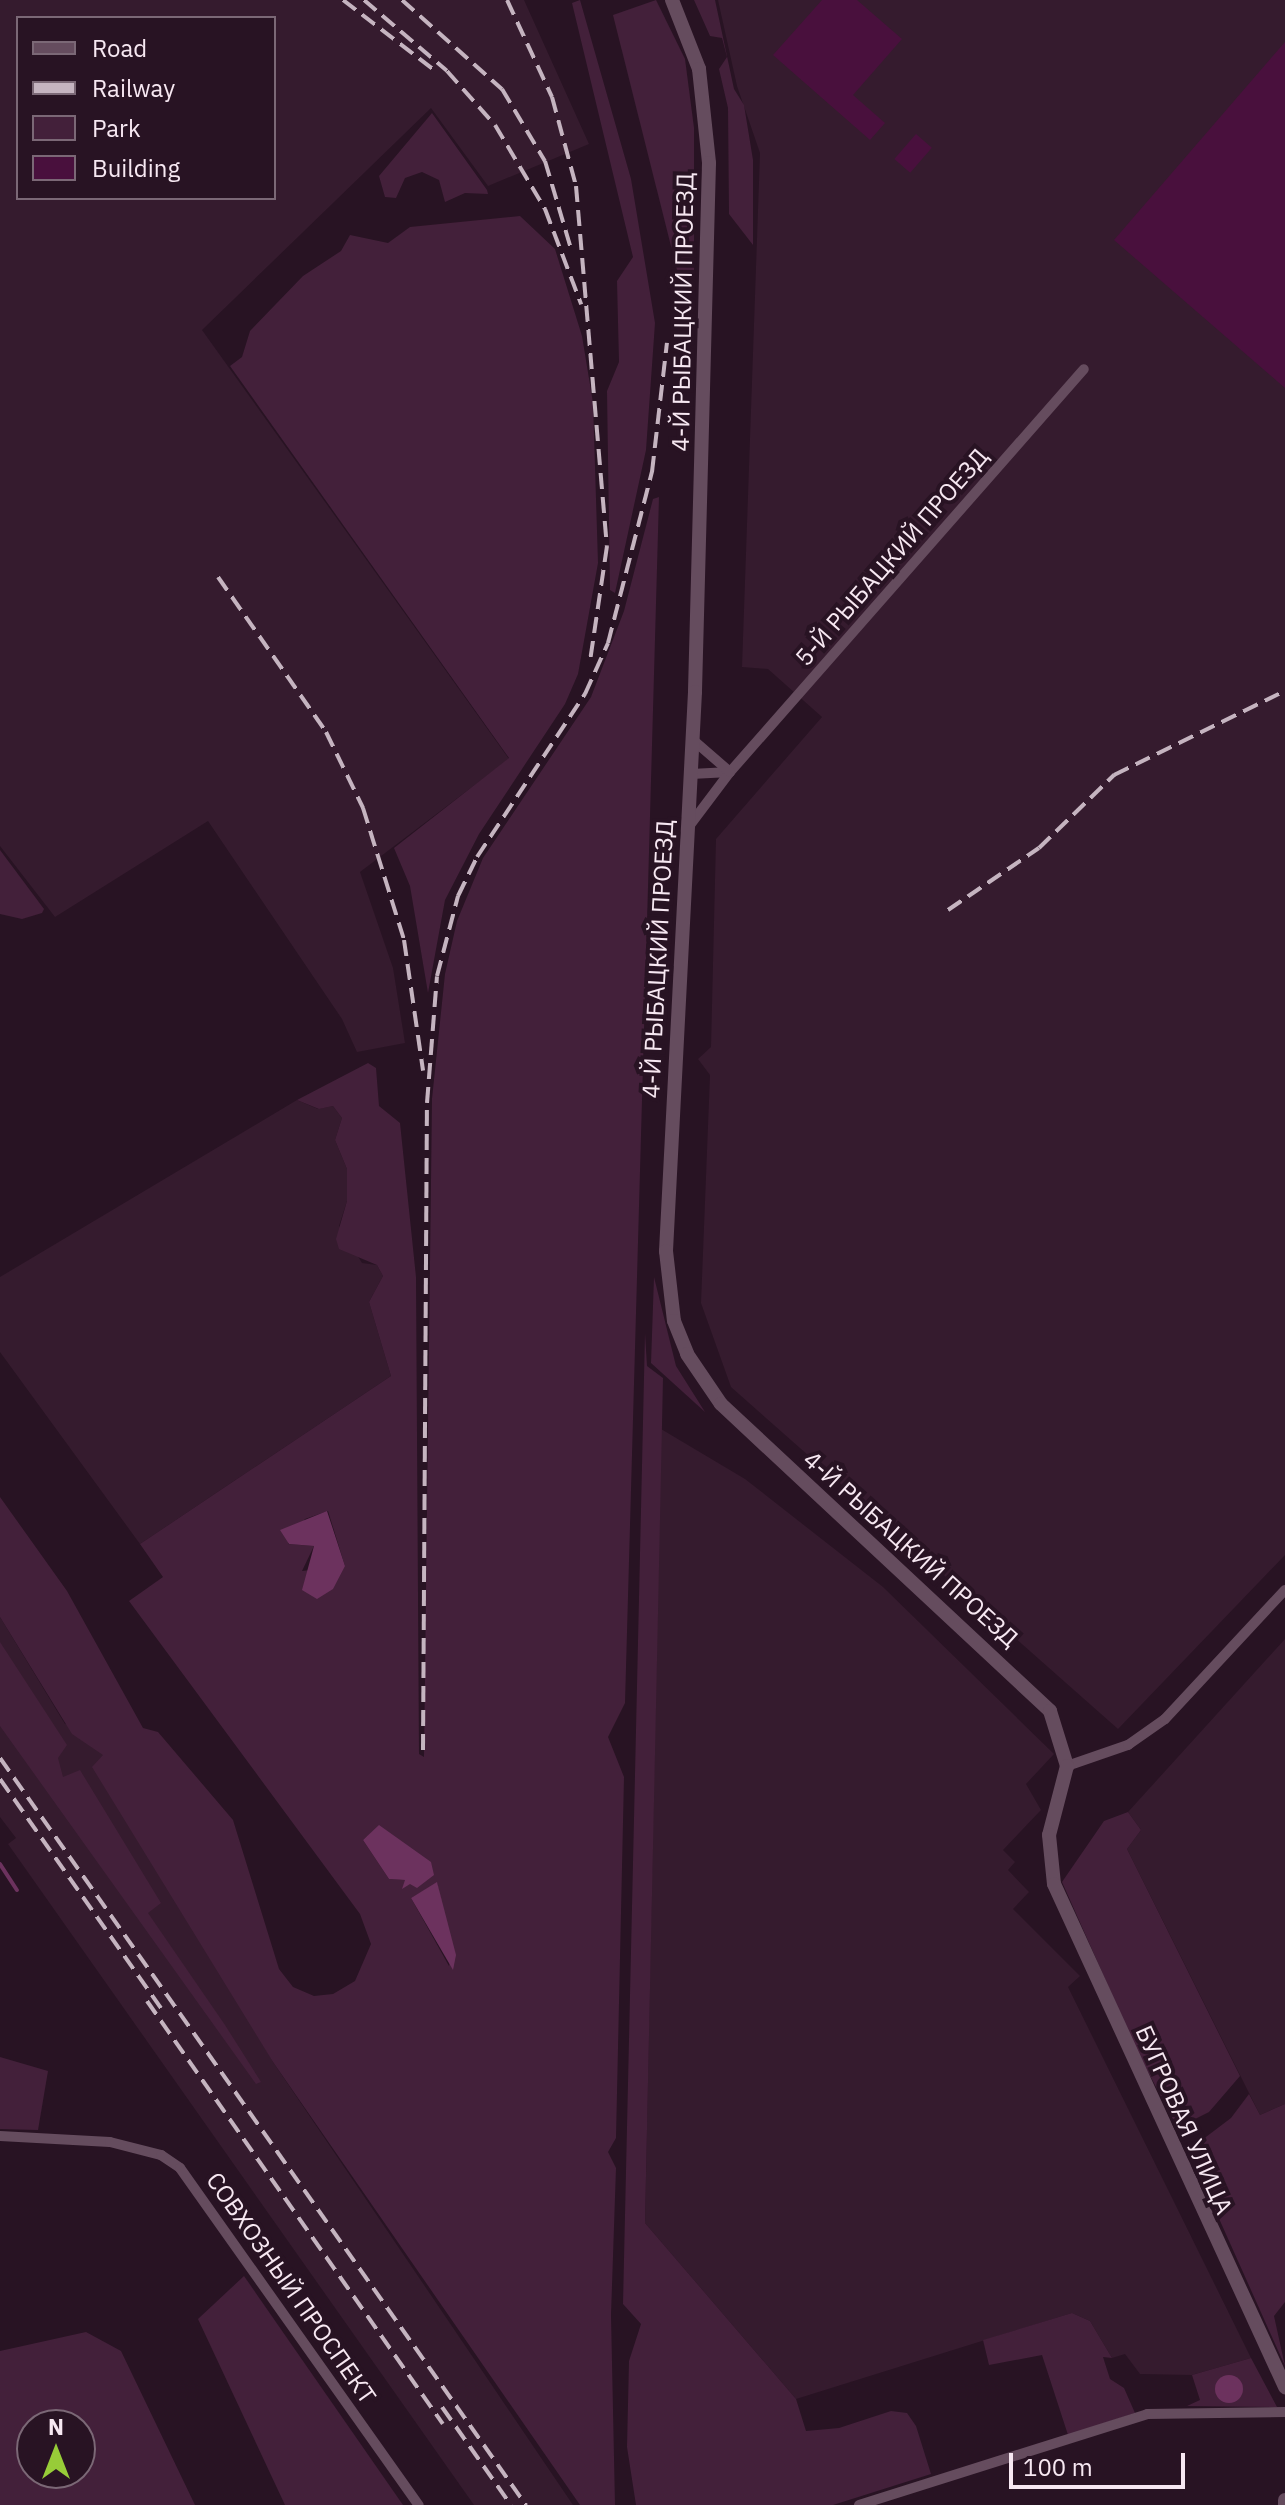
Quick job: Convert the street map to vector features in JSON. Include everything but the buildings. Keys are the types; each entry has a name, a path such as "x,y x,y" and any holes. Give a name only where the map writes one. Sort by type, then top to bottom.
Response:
{"street":[{"name":"4-Й РЫБАЦКИЙ ПРОЕЗД","path":"672,0 699,69 708,128 691,774 666,1251 680,1337 710,1393 736,1421 1027,1684 1060,1730 1067,1766"},
{"name":"5-Й РЫБАЦКИЙ ПРОЕЗД","path":"686,830 730,772 1084,369"},
{"path":"692,739 730,772"},
{"path":"691,774 730,772"},
{"path":"1067,1766 1128,1745 1165,1719 1285,1590"},
{"name":"БУГРОВАЯ УЛИЦА","path":"1067,1766 1048,1853 1068,1914 1285,2387"},
{"name":"СОВХОЗНЫЙ ПРОСПЕКТ","path":"0,2136 110,2142 161,2155 180,2168 419,2505"},
{"path":"859,2505 1147,2414 1285,2412"}],"shaded area":[{"path":"0,0 524,0 589,144 488,186 431,108 202,330 509,759 360,872 393,968 405,1043 357,1052 342,1019 208,821 55,917 0,846"},
{"path":"718,0 1285,0 1285,1555 1118,1729 731,1387 701,1303 710,1075 698,1059 711,1047 716,839 822,717 768,669 742,667 760,153 737,86"},
{"path":"297,1100 318,1109 333,1106 342,1118 335,1140 347,1169 347,1201 339,1226 362,1263 377,1265 383,1276 369,1302 391,1376 140,1544 0,1352 0,1277"},
{"path":"661,1429 745,1479 883,1587 1054,1754 1026,1784 1041,1810 1003,1850 1015,1862 1008,1870 1029,1892 1013,1909 1080,1976 1068,1987 1251,2358 1192,2375 1140,2374 1125,2354 1112,2358 1090,2321 1072,2313 796,2399 645,2223"},
{"path":"327,1511 345,1566 333,1589 317,1599 302,1590 314,1546 289,1544 280,1530"},
{"path":"0,1617 65,1724 92,1727 273,2062 573,2505 474,2505 8,1844 16,1838 0,1817"},
{"path":"1285,1639 1285,2104 1260,2115 1127,1849 1141,1830 1128,1812"},
{"path":"379,1825 431,1862 434,1875 417,1888 410,1884 402,1889 405,1880 389,1879 363,1840"},
{"path":"437,1882 456,1955 453,1970 411,1898"},
{"path":"1229,2375 1239,2379 1243,2389 1239,2399 1229,2403 1219,2399 1215,2389 1219,2379"}],"green space":[{"path":"580,0 631,179 655,323 646,450 615,593 610,590 607,391 619,362 617,281 633,257 572,3"},
{"path":"656,0 685,59 694,128 694,271 679,278 613,15"},
{"path":"694,0 715,0 734,89 744,105 753,160 753,245 729,214 728,108 719,69 727,57 722,38 710,36"},
{"path":"432,113 488,194 465,193 445,202 439,180 422,172 405,178 396,198 385,197 379,176"},
{"path":"520,216 555,249 582,336 593,403 598,563 578,674 565,704 479,834 445,900 428,993 410,886 394,848 509,758 230,366 242,357 250,331 303,276 341,251 350,235 388,243 410,227"},
{"path":"659,497 625,1703 608,1737 624,1777 616,2138 608,2152 616,2168 611,2315 615,2505 580,2505 273,2062 92,1767 103,1755 72,1734 0,1617 0,1497 67,1591 143,1728 158,1732 233,1820 279,1969 293,1987 314,1996 333,1994 355,1981 371,1944 360,1914 129,1601 163,1577 140,1544 391,1376 369,1302 383,1276 377,1265 339,1249 336,1239 347,1201 347,1169 335,1140 342,1118 333,1106 319,1109 297,1100 368,1063 376,1068 379,1106 400,1123 416,1277 419,1754 424,1757 432,1099 445,974 457,921 483,858 591,697 624,611 653,499","holes":["328,1511 345,1566 302,1571 314,1546 288,1544 305,1519","376,1829 410,1883 403,1887 406,1880 389,1879 363,1840","437,1883 453,1951 449,1966 411,1898"]},
{"path":"0,850 44,909 42,913 22,919 0,914"},
{"path":"654,1277 676,1366 705,1412 651,1363"},
{"path":"645,1333 647,1366 663,1378 645,2223 796,2399 806,2431 839,2428 891,2411 907,2413 916,2426 931,2474 833,2505 636,2505 627,2447 629,2361 641,2324 623,2304"},
{"path":"0,1642 67,1745 58,1758 63,1777 80,1770 161,1903 148,1913 261,2082 256,2084 0,1726"},
{"path":"1128,1812 1141,1830 1127,1849 1240,2076 1209,2112 1187,2123 1173,2119 1138,2053 1062,1882 1104,1821"},
{"path":"0,2057 48,2071 38,2130 0,2129"},
{"path":"1249,2094 1260,2115 1285,2104 1285,2302 1274,2316 1285,2366 1191,2156 1194,2146 1231,2118"},
{"path":"244,2276 403,2505 285,2505 198,2319"},
{"path":"1072,2313 1090,2321 1112,2358 1103,2357 1110,2379 1124,2388 1135,2413 1068,2435 1042,2355 989,2365 983,2340"},
{"path":"86,2332 121,2351 195,2505 0,2505 0,2351"},
{"path":"1251,2358 1277,2407 1187,2406 1200,2400 1192,2375"}],"waterway":[{"path":"0,1864 17,1890"}],"railway":[{"path":"343,0 433,69"},
{"path":"364,0 447,71 495,125 545,209 581,304"},
{"path":"402,0 502,89 545,161 571,249"},
{"path":"507,0 552,97 576,186 607,546 590,661"},
{"path":"423,1750 427,1103 437,976 458,896 477,857 585,694 608,643 652,472 667,343"},
{"path":"218,577 326,732 363,808 404,940 423,1071"},
{"path":"948,910 1039,848 1114,775 1285,691"},
{"path":"0,1758 526,2505"},
{"path":"0,1779 161,2008"},
{"path":"147,2001 443,2424"},
{"path":"442,2407 511,2505"}]}
